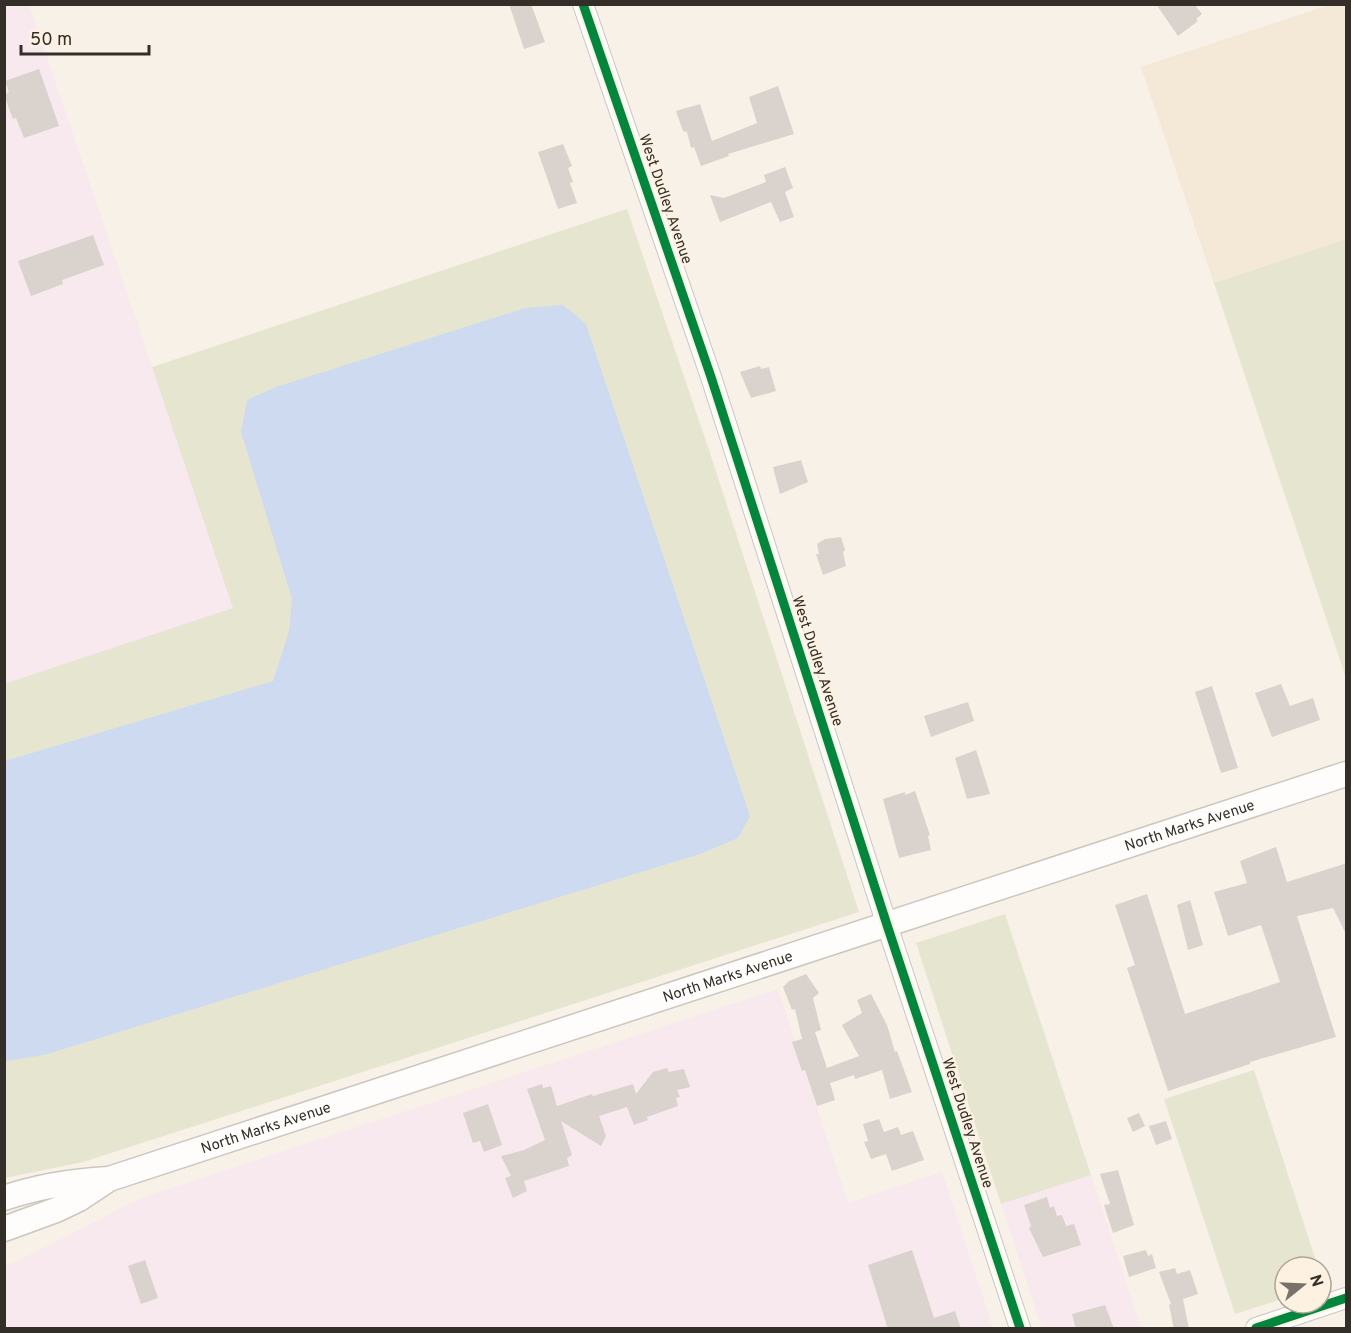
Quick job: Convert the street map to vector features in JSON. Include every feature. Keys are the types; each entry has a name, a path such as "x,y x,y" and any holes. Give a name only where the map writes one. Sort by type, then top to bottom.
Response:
{"main road":[{"name":"North Marks Avenue","path":"4,1198 50,1185 109,1179 1347,774"},
{"name":"North Marks Avenue","path":"4,1229 56,1210 79,1199 109,1179"}],"street":[{"name":"West Dudley Avenue","path":"583,4 711,377 1020,1329"},
{"path":"1256,1329 1347,1298"}],"shaded area":[{"path":"4,5 29,5 234,608 5,684"},
{"path":"1329,5 1346,5 1346,239 1214,283 1141,67"},
{"path":"778,989 848,1203 942,1172 993,1328 5,1328 4,1266 141,1198"},
{"path":"1091,1175 1141,1328 1042,1328 1001,1204"}],"green space":[{"path":"627,209 709,450 859,912 83,1162 5,1178 4,684 233,608 152,367"},
{"path":"1346,239 1346,678 1214,283"},
{"path":"1005,914 1091,1175 1001,1204 916,943"},
{"path":"1254,1070 1314,1255 1273,1255 1273,1302 1235,1314 1164,1099"}],"water":[{"path":"563,305 586,324 750,816 738,838 700,854 44,1055 4,1060 5,761 273,681 289,631 292,599 241,432 247,400 276,387 525,308"}],"building":[{"path":"509,4 531,4 545,42 524,49"},
{"path":"1156,4 1194,4 1202,14 1196,19 1198,21 1178,36"},
{"path":"39,69 59,126 24,138 16,118 13,119 4,95 9,92 5,81"},
{"path":"778,86 794,134 728,154 729,156 701,166 694,147 691,148 687,132 683,131 676,111 700,104 712,141 757,123 749,97"},
{"path":"563,144 572,166 568,168 573,182 570,183 577,203 558,209 538,152"},
{"path":"785,167 793,188 785,192 794,217 780,222 771,202 720,222 710,195 724,198 766,182 764,175"},
{"path":"93,235 104,265 62,280 63,284 31,296 18,261"},
{"path":"760,366 761,369 769,367 776,391 751,398 740,372"},
{"path":"801,460 808,482 780,494 773,467"},
{"path":"841,537 846,566 823,575 816,554 819,554 817,544 825,539"},
{"path":"1281,684 1290,706 1313,698 1320,720 1272,737 1255,693"},
{"path":"1212,686 1238,768 1221,773 1195,692"},
{"path":"968,702 974,721 931,737 924,716"},
{"path":"976,750 990,794 967,799 955,758"},
{"path":"915,791 930,835 928,836 931,850 899,858 883,799"},
{"path":"1276,847 1287,882 1347,863 1347,936 1333,908 1297,916 1336,1037 1250,1062 1250,1064 1168,1091 1127,968 1135,965 1115,905 1147,894 1185,1014 1280,982 1261,925 1228,936 1214,892 1247,883 1240,861"},
{"path":"1190,900 1203,945 1188,950 1177,905"},
{"path":"806,974 819,993 813,998 821,1030 815,1032 827,1068 859,1056 842,1025 862,1013 857,1000 871,994 887,1025 895,1052 897,1051 912,1092 890,1099 882,1070 855,1079 854,1075 830,1083 835,1100 817,1106 805,1070 802,1071 792,1042 802,1039 795,1009 792,1010 783,987 789,981"},
{"path":"667,1068 669,1072 684,1069 690,1087 677,1090 680,1097 676,1098 678,1106 647,1117 648,1120 634,1125 627,1107 599,1116 606,1136 601,1146 561,1121 572,1155 567,1158 569,1166 524,1181 527,1191 513,1198 505,1178 511,1176 501,1156 524,1150 545,1140 527,1089 542,1084 543,1088 551,1086 557,1106 633,1084 636,1094 653,1072"},
{"path":"488,1104 502,1145 484,1152 480,1141 473,1143 463,1113"},
{"path":"1139,1113 1145,1126 1133,1132 1127,1118"},
{"path":"879,1119 884,1132 898,1127 901,1135 913,1131 924,1160 892,1171 886,1154 871,1159 864,1142 868,1141 863,1124"},
{"path":"1166,1121 1172,1139 1156,1145 1149,1126"},
{"path":"1118,1170 1134,1225 1113,1233 1104,1205 1110,1204 1100,1174"},
{"path":"1047,1197 1050,1208 1054,1206 1057,1216 1062,1215 1066,1226 1074,1224 1081,1245 1043,1257 1029,1228 1031,1226 1024,1205"},
{"path":"912,1250 934,1318 955,1311 961,1329 888,1329 868,1265"},
{"path":"1146,1250 1148,1256 1152,1254 1156,1268 1129,1277 1123,1256"},
{"path":"145,1260 158,1298 141,1304 128,1266"},
{"path":"1175,1268 1177,1274 1190,1270 1198,1294 1183,1299 1189,1329 1174,1329 1169,1305 1171,1304 1159,1272"},
{"path":"1105,1305 1114,1329 1076,1329 1072,1314"}],"cycle path":[{"path":"583,4 711,377 887,925 1020,1328"},
{"path":"1256,1328 1346,1298"}]}
